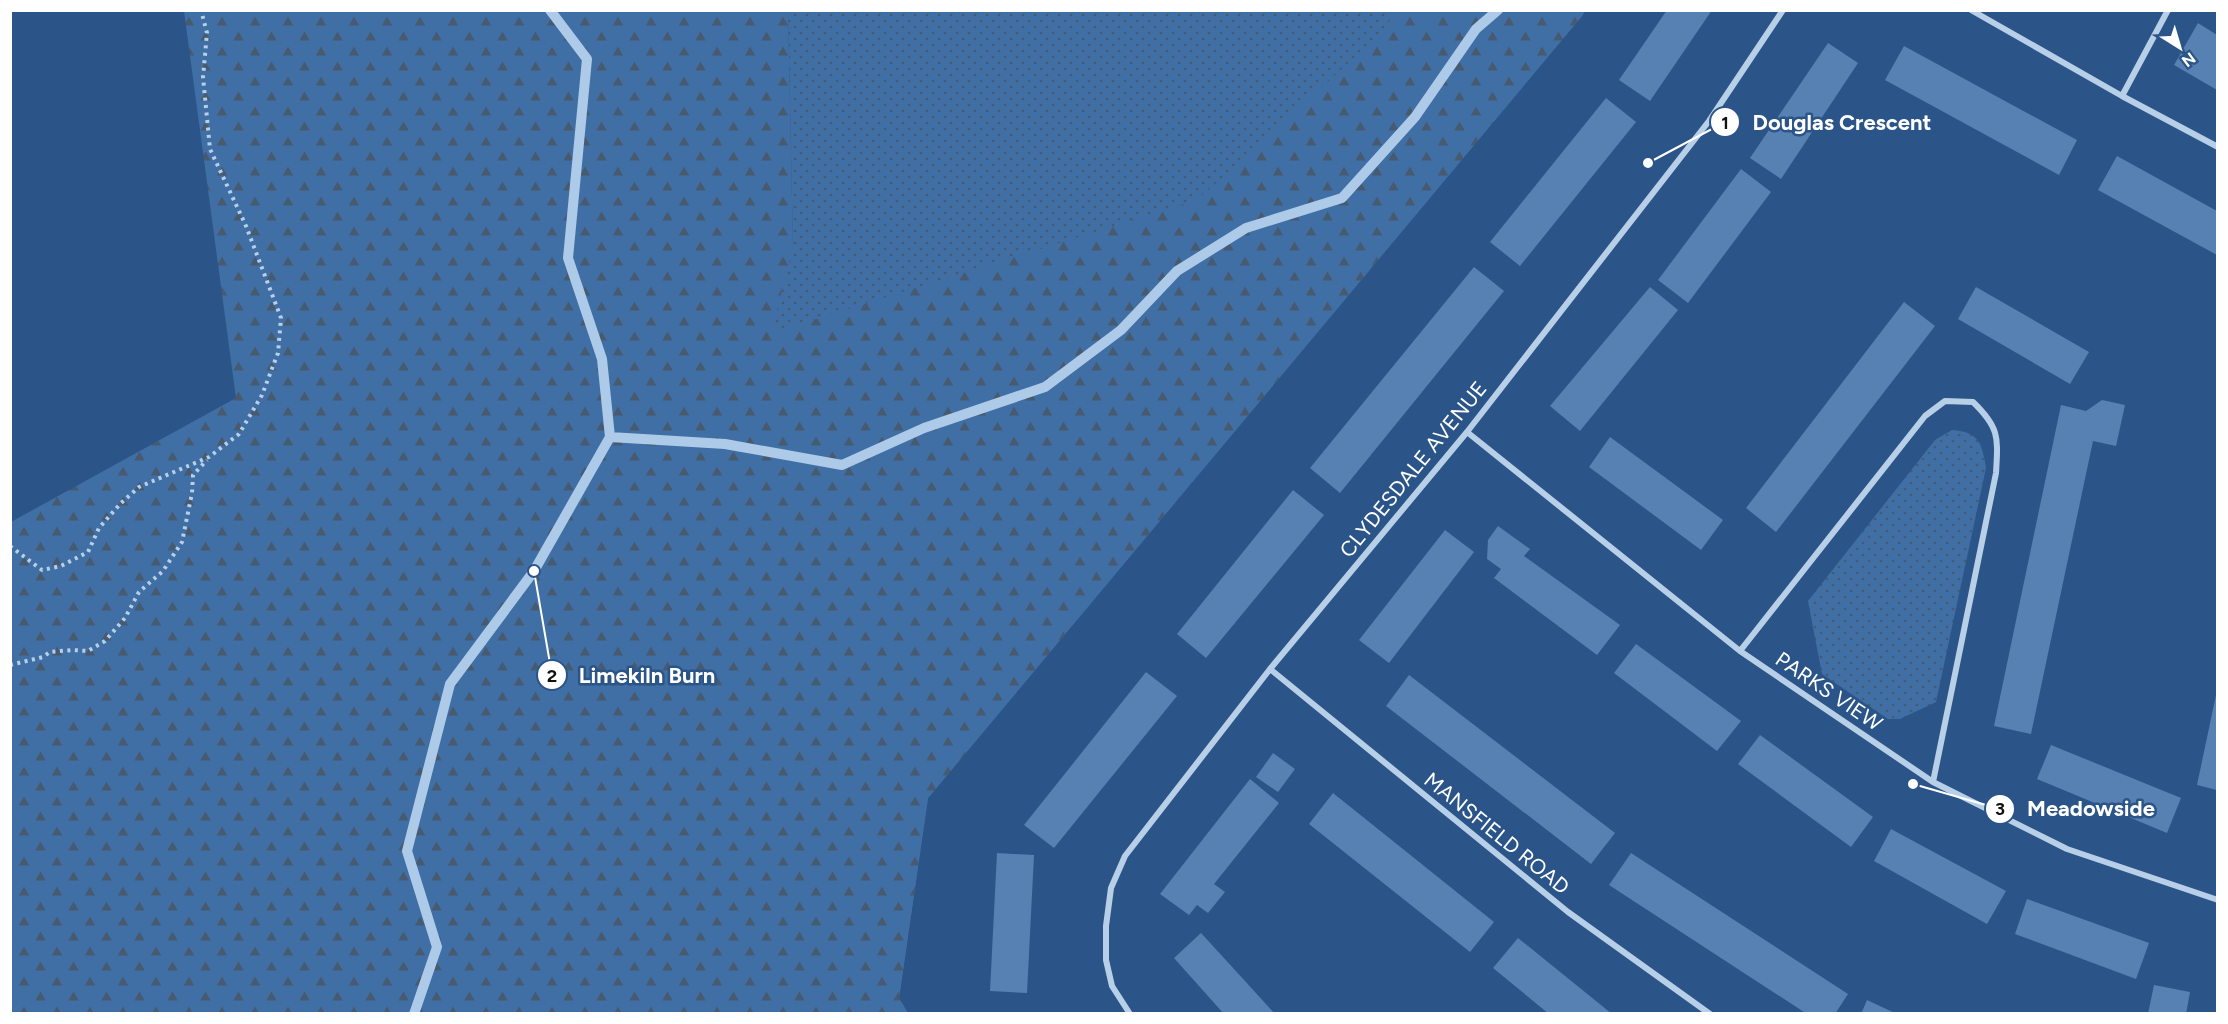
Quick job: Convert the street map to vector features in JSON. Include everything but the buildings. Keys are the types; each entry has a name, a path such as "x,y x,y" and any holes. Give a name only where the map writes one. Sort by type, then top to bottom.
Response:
{"street":[{"name":"CLYDESDALE AVENUE","path":"1130,1014 1112,986 1106,960 1106,926 1111,888 1125,856 1270,669 1467,432 1709,121 1783,10"},
{"path":"1971,10 2217,147"},
{"path":"2122,96 2168,10"},
{"path":"1740,651 1925,416 1945,401 1973,402 1986,414 1998,436 1996,473 1933,782"},
{"name":"PARKS VIEW","path":"1467,432 1740,651 1933,782 2067,849 2217,900"},
{"name":"MANSFIELD ROAD","path":"1270,669 1568,912 1710,1014"}],"path":[{"path":"10,665 43,657 50,652 88,651 105,641 124,618 140,592 163,571 182,542 192,493 193,475 209,457 239,434 262,395 278,353 281,318 246,226 210,149 203,77 207,33 201,10"},
{"path":"10,546 42,570 61,566 88,552 99,528 139,487 209,457"}],"green space":[{"path":"184,11 788,11 793,247 771,333 1197,200 1385,30 1394,11 1585,11 928,798 899,998 908,1013 11,1013 11,522 236,398"},
{"path":"788,11 1585,11 928,798 899,998 11,1014 793,247"},
{"path":"1952,430 1968,433 1978,440 1986,468 1936,702 1900,719 1888,719 1822,674 1808,601 1935,440"}],"waterway":[{"path":"414,1014 437,947 407,851 450,684 534,571 610,437 602,359 568,258 587,59 550,10"},
{"path":"610,437 725,444 842,465 924,428 1045,387 1121,330 1177,271 1246,228 1342,198 1415,117 1476,29 1498,10"}],"place":[{"name":"Douglas Crescent","path":"1648,163"},
{"name":"Limekiln Burn","path":"534,571"},
{"name":"Meadowside","path":"1913,784"}]}
